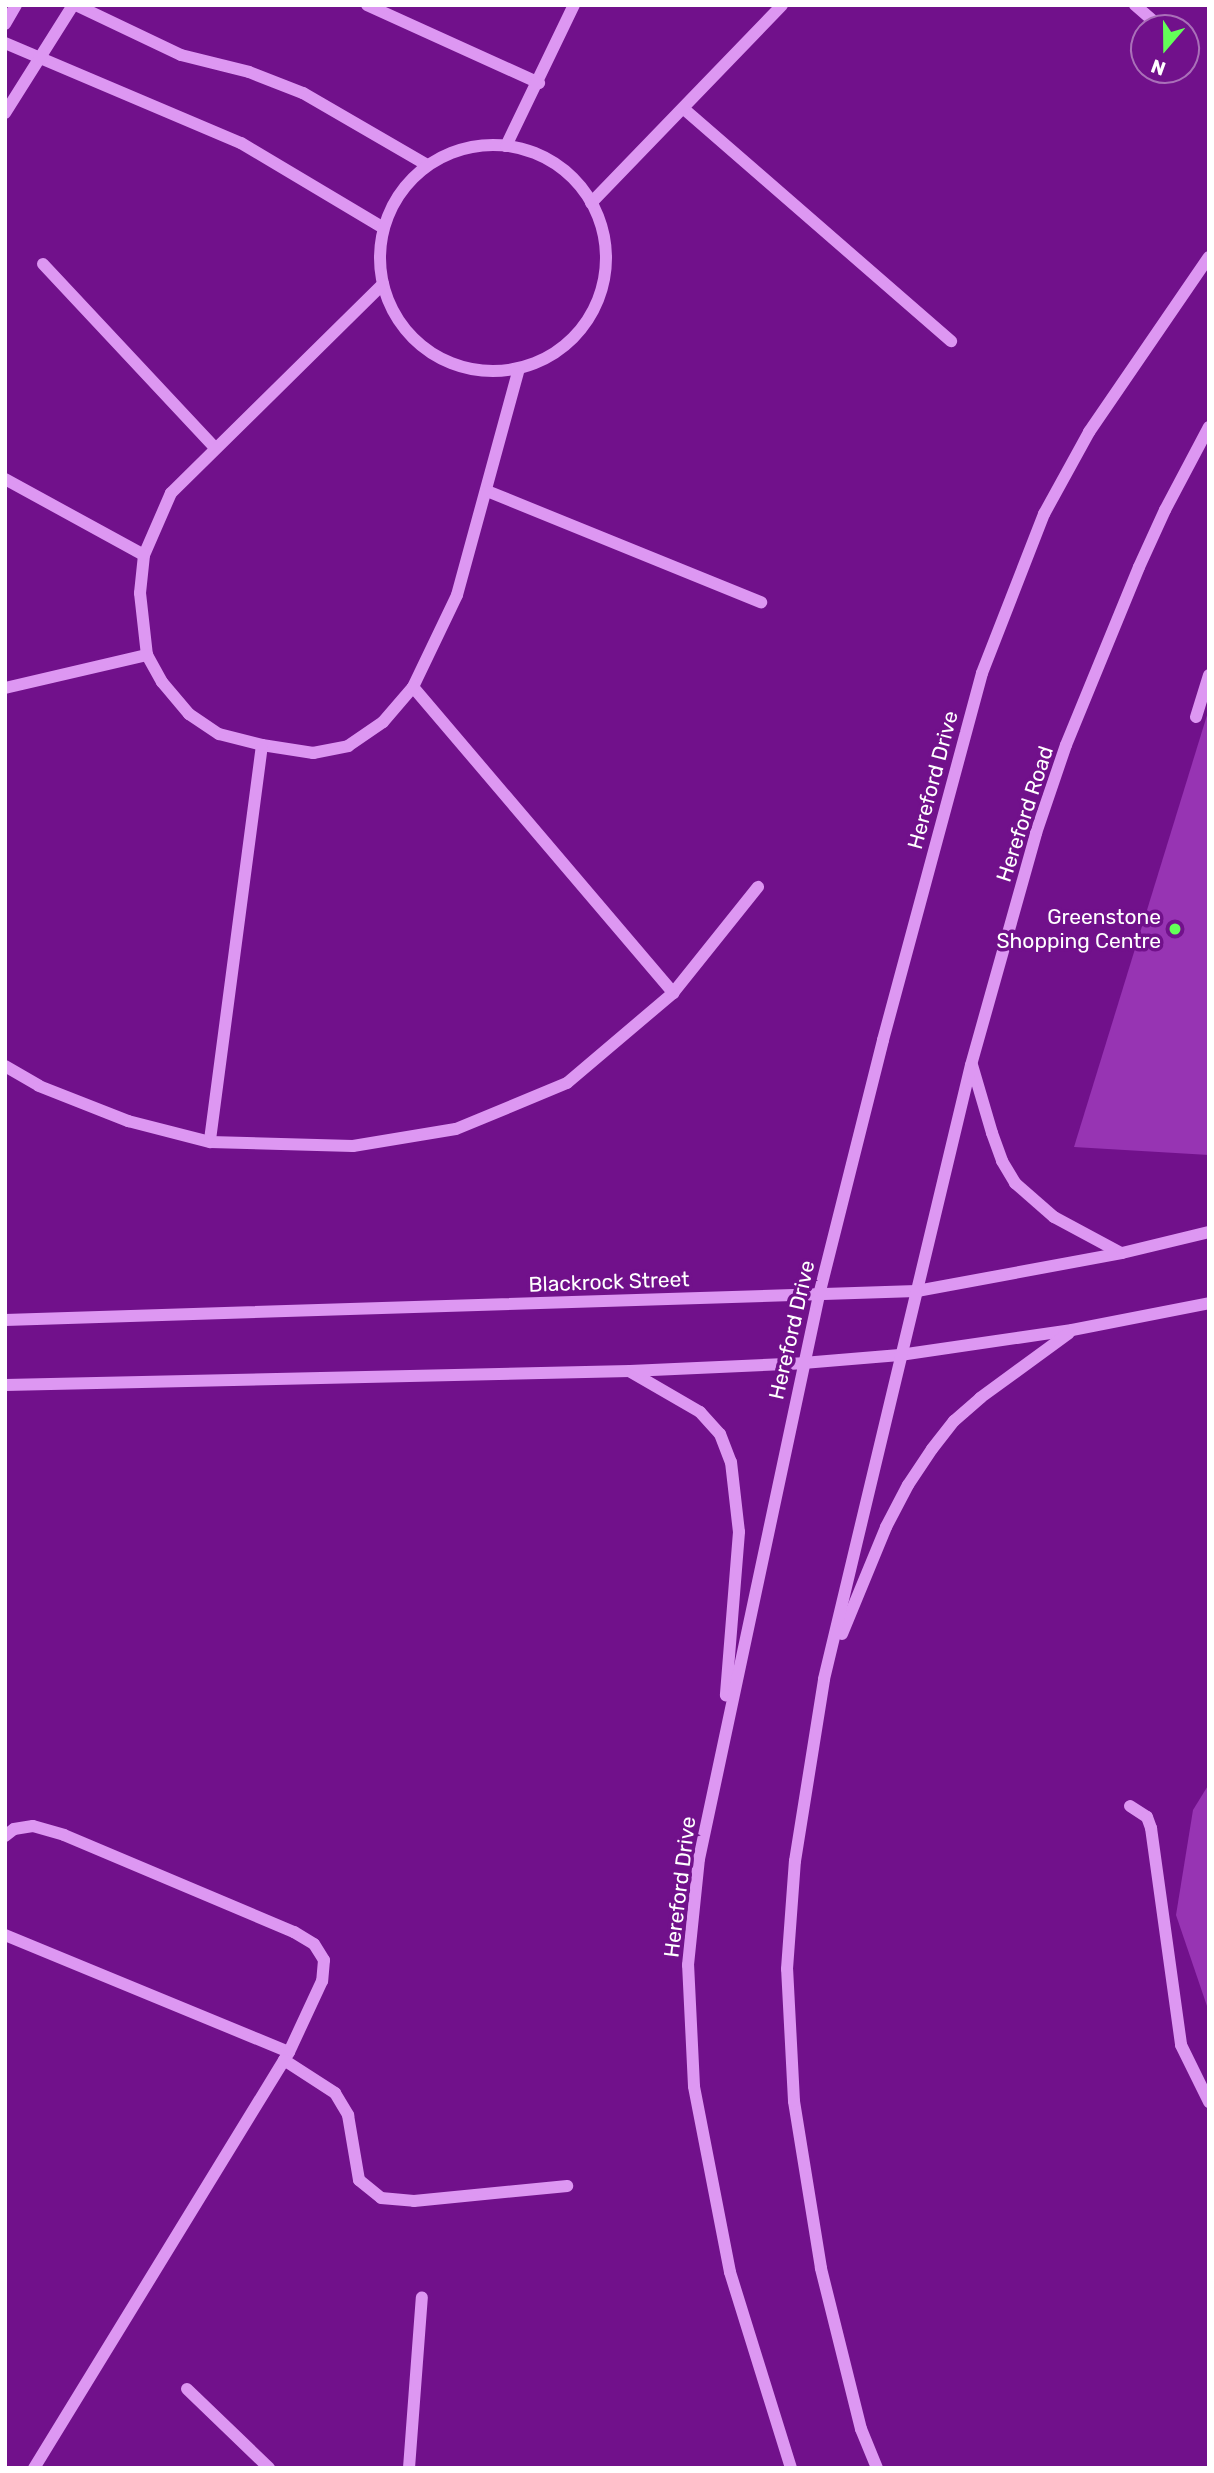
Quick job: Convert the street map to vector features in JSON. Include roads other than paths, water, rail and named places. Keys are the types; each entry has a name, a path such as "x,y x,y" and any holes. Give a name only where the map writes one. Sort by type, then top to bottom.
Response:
{"street":[{"path":"5,23 16,5"},
{"path":"5,113 74,5 181,55 249,72 303,93 427,165"},
{"path":"367,5 539,83"},
{"path":"506,146 539,83 574,5"},
{"path":"591,203 684,110 782,5"},
{"path":"5,43 241,143 382,227"},
{"path":"684,110 951,341"},
{"path":"495,144 531,151 563,168 591,203 603,227 607,263 600,298 582,330 555,354 519,369 480,371 442,360 410,337 388,304 378,266 382,227 399,192 427,165 460,149 495,144"},
{"name":"Hereford Drive","path":"791,2468 730,2273 694,2086 688,1965 699,1859 819,1295 982,673 1015,582 1044,514 1088,432 1209,257"},
{"path":"43,264 215,448"},
{"path":"383,284 172,493 144,555 140,593 147,654 162,682 189,714 219,734 262,745 313,753 348,746 383,722 413,687 457,595 519,369"},
{"name":"Hereford Road","path":"900,1355 971,1065 1037,833 1066,745 1165,510 1209,427"},
{"path":"5,479 144,555"},
{"path":"487,491 761,602"},
{"path":"5,688 147,654"},
{"path":"1196,718 1209,675"},
{"path":"413,687 673,993"},
{"path":"210,1142 262,745"},
{"path":"5,1066 39,1087 128,1121 210,1142 352,1146 456,1129 567,1083 673,993 758,887"},
{"path":"971,1065 1002,1161 1015,1183 1054,1217 1122,1253"},
{"name":"Blackrock Street","path":"5,1320 917,1291 1122,1253 1209,1232"},
{"path":"5,1385 630,1371 803,1363 900,1355 1072,1330 1209,1303"},
{"path":"824,1679 886,1527 908,1485 932,1449 954,1421 979,1398 1072,1330"},
{"path":"877,2468 861,2429 821,2268 794,2101 787,1969 795,1861 824,1679 900,1355"},
{"path":"630,1371 699,1412 720,1434 731,1462 739,1532 735,1609 720,1758"},
{"path":"1130,1805 1147,1817 1151,1828 1181,2045 1209,2102"},
{"path":"5,1836 13,1829 33,1826 64,1835 294,1932 314,1944 324,1961 322,1981 286,2056 34,2468"},
{"path":"5,1935 286,2056 335,2093 348,2115 359,2180 381,2198 414,2201 568,2186"},
{"path":"409,2468 422,2297"},
{"path":"187,2389 269,2468"}],"place":[{"name":"Greenstone Shopping Centre","path":"1175,929"}]}
